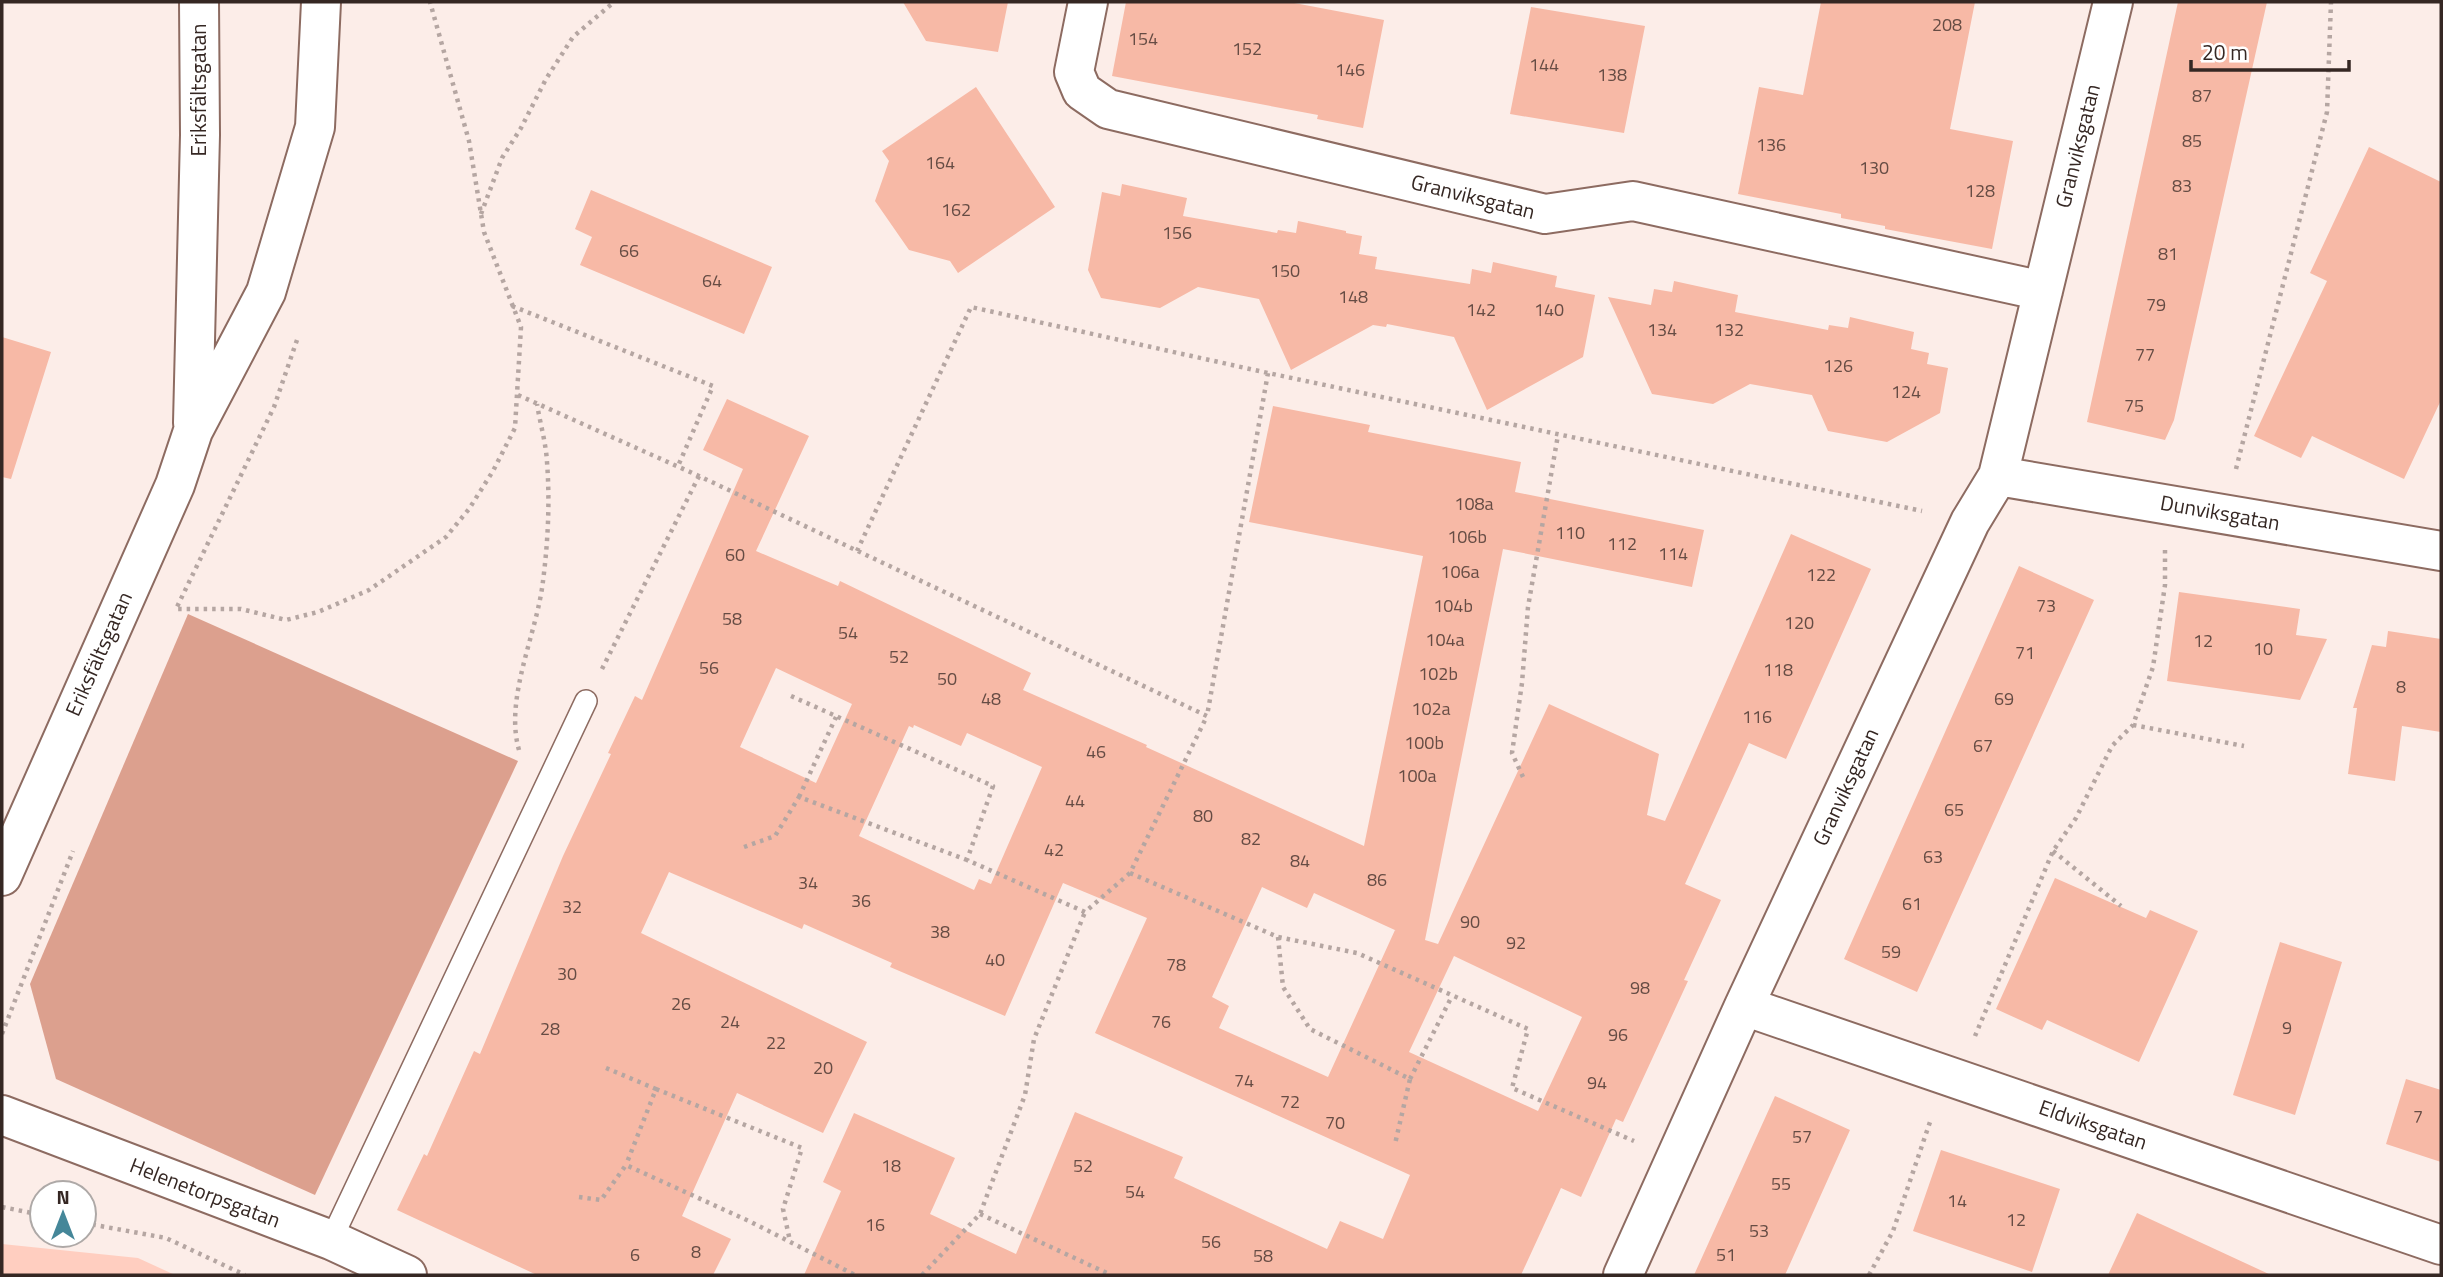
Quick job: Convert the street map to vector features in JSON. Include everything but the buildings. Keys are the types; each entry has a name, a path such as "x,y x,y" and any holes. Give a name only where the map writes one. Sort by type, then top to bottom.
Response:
{"street":[{"name":"Eriksfältsgatan","path":"193,431 200,2"},
{"name":"Eriksfältsgatan","path":"2,876 175,485 193,431 266,292 314,127 321,2"},
{"name":"Granviksgatan","path":"1088,2 1074,72 1082,91 1108,109 1545,214 1633,201 2043,290"},
{"name":"Granviksgatan","path":"1623,1275 1744,1006 1970,522 1998,476 2113,2"},
{"name":"Dunviksgatan","path":"1998,476 2441,551"},
{"name":"Eldviksgatan","path":"1744,1006 2441,1245"},
{"name":"Helenetorpsgatan","path":"2,1115 331,1240 407,1275"}],"lane":[{"path":"331,1240 586,701"}],"path":[{"path":"300,331 274,407 176,608 241,608 286,620 317,612 369,590 446,537 469,509 493,471 515,428 521,327 484,232 469,141 430,2"},
{"path":"481,215 502,158 573,37 614,2"},
{"path":"2224,514 2327,112 2331,2"},
{"path":"511,305 713,386 678,466"},
{"path":"857,551 971,307 1970,522"},
{"path":"922,1275 979,1214 1025,1095 1034,1039 1085,912 1130,873 1207,716 1268,373"},
{"path":"518,395 678,466 1207,716"},
{"path":"537,404 547,460 548,530 543,583 532,638 516,695 518,745 526,773 540,799"},
{"path":"1523,777 1512,754 1522,683 1528,607 1558,435"},
{"path":"586,701 699,476"},
{"path":"1870,1275 1893,1231 1951,1077 2053,851 2076,818 2112,746 2133,724 2153,667 2165,585 2166,504"},
{"path":"791,696 993,786 967,860"},
{"path":"744,847 775,836 799,797 836,717"},
{"path":"2133,724 2244,746"},
{"path":"799,797 967,860 1085,912"},
{"path":"2,1034 73,851"},
{"path":"2053,851 2121,906"},
{"path":"1130,873 1278,937 1357,953 1528,1029 1512,1088 1675,1158"},
{"path":"1278,937 1283,987 1310,1029 1410,1079"},
{"path":"1395,1144 1410,1079 1452,996"},
{"path":"606,1068 802,1148 783,1209 790,1241"},
{"path":"579,1197 601,1200 626,1165 656,1089"},
{"path":"626,1165 790,1241 855,1275"},
{"path":"2,1207 28,1212"},
{"path":"979,1214 1111,1275"},
{"path":"98,1226 166,1238 245,1275"}],"shaded area":[{"path":"188,614 518,761 315,1195 56,1079 30,984"},
{"path":"2,1244 28,1247 28,1249 138,1258 175,1275 2,1275"}]}
